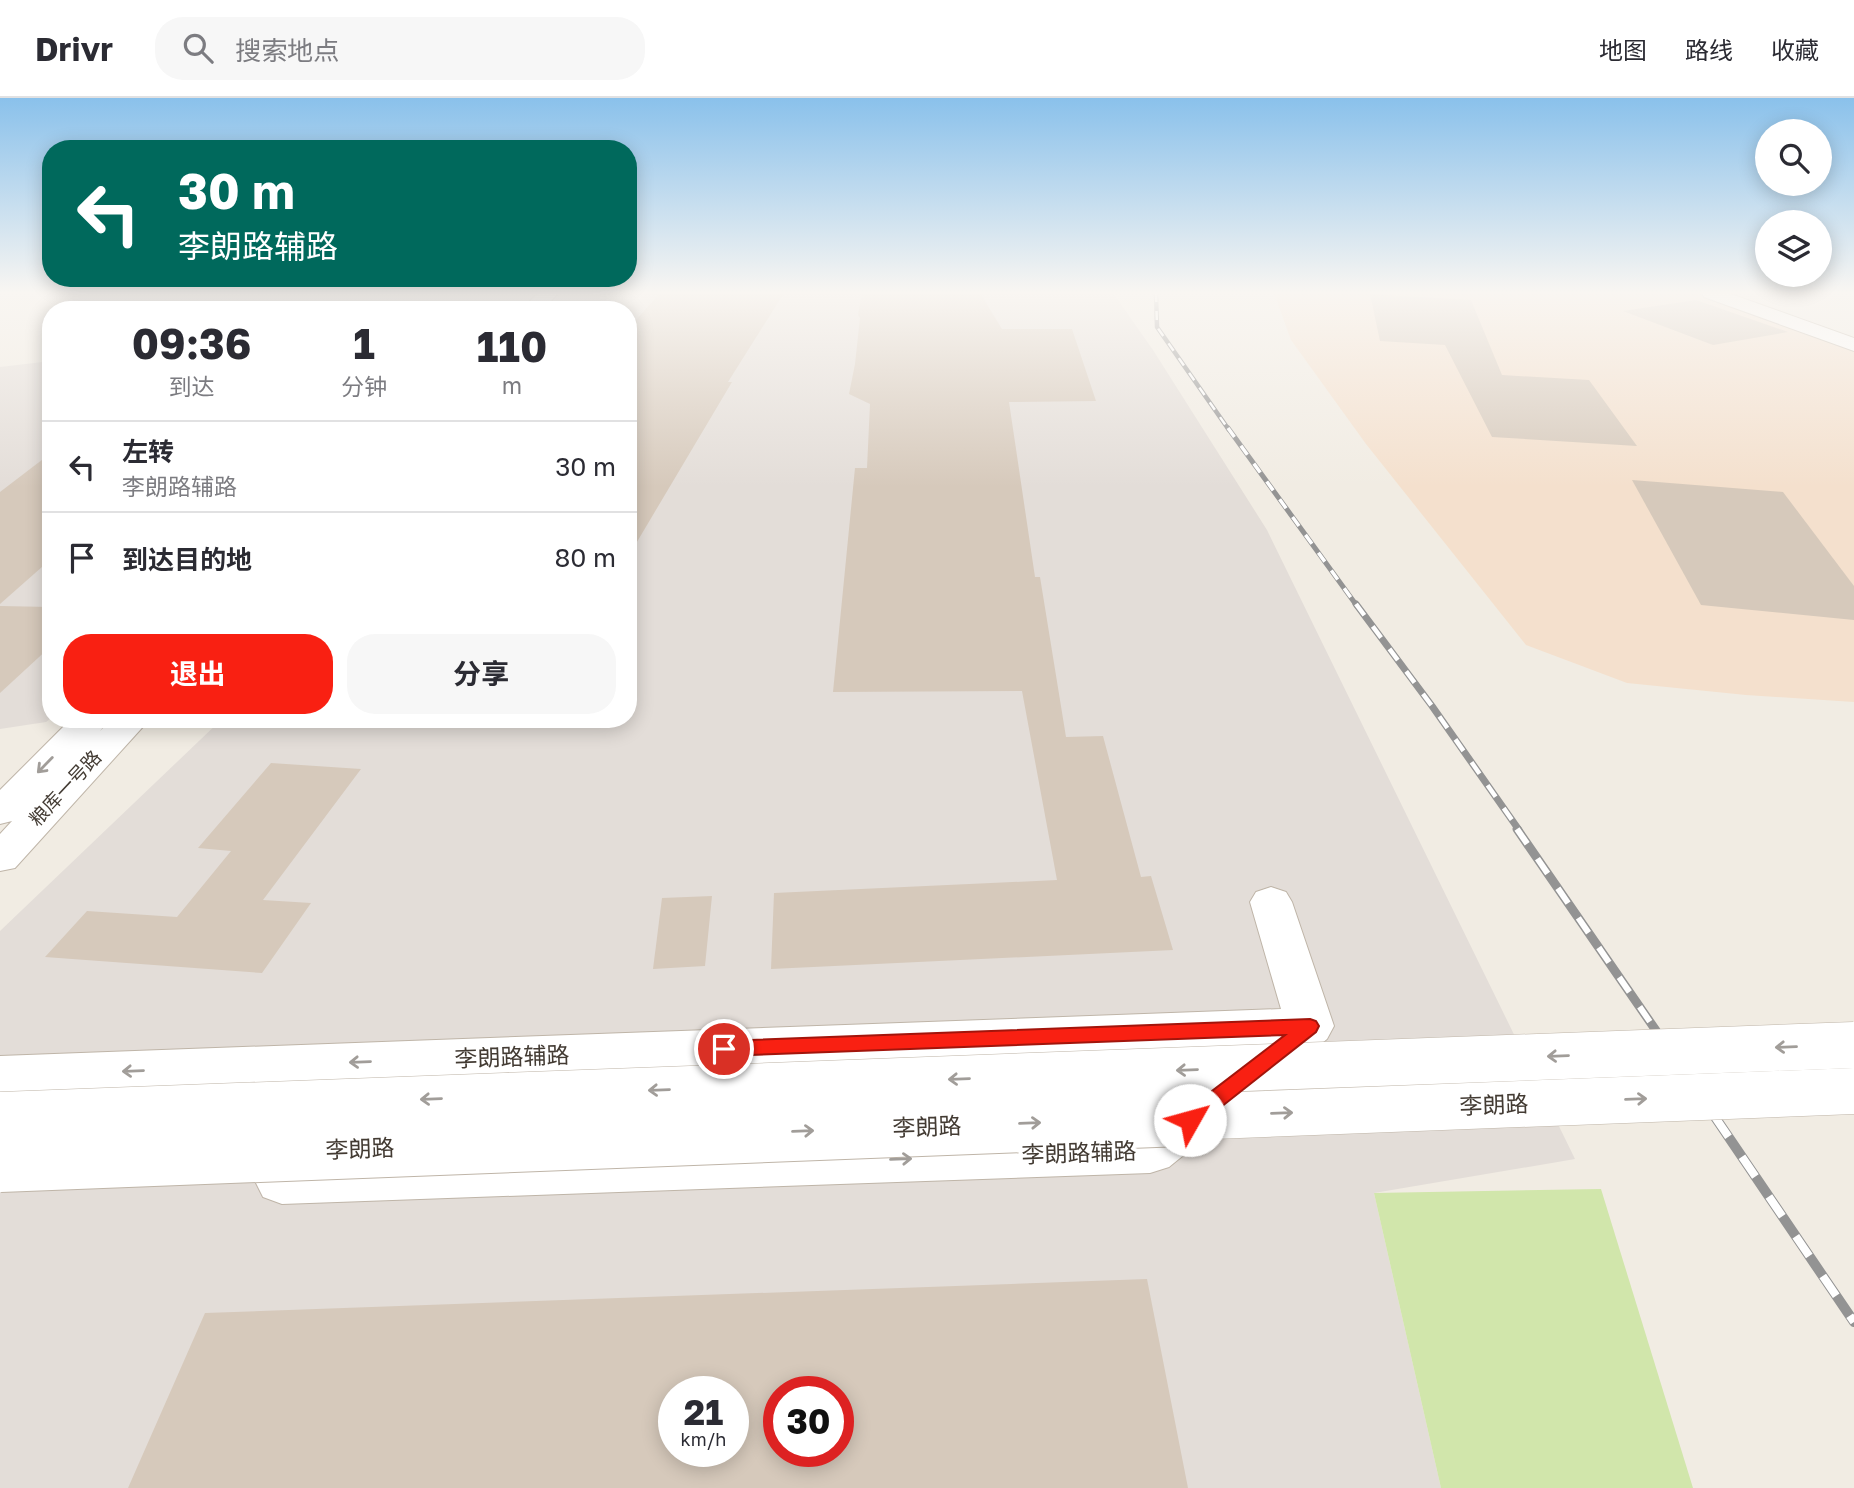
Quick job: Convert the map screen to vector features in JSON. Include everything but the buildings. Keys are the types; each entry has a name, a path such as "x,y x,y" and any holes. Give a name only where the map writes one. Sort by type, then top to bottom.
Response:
{"street":[{"name":"粮库一号路","path":"0,811 83,728"},
{"name":"粮库一号路","path":"0,858 123,728"},
{"path":"1271,902 1310,1026"},
{"name":"李朗路辅路","path":"0,1076 1310,1026"},
{"name":"李朗路辅路","path":"0,1190 1150,1151 1310,1026"},
{"path":"0,1115 1854,1045"},
{"name":"李朗路","path":"0,1163 1854,1091"}],"shaded area":[{"path":"637,358 1158,358 1267,530 1575,1159 1374,1193 1441,1488 0,1488 0,931 213,728 637,728"},
{"path":"1304,358 1854,358 1854,702 1627,683 1526,645 1366,444"},
{"path":"42,362 42,723 0,729 0,367"}],"green space":[{"path":"1601,1189 1693,1488 1441,1488 1374,1193"}],"railway":[{"path":"1179,358 1229,430"},
{"path":"1228,428 1357,606"},
{"path":"1356,604 1519,830"},
{"path":"1517,829 1717,1119"},
{"path":"1715,1117 1854,1322"}],"route":[{"path":"724,1049 1310,1026 1190,1120"}]}
